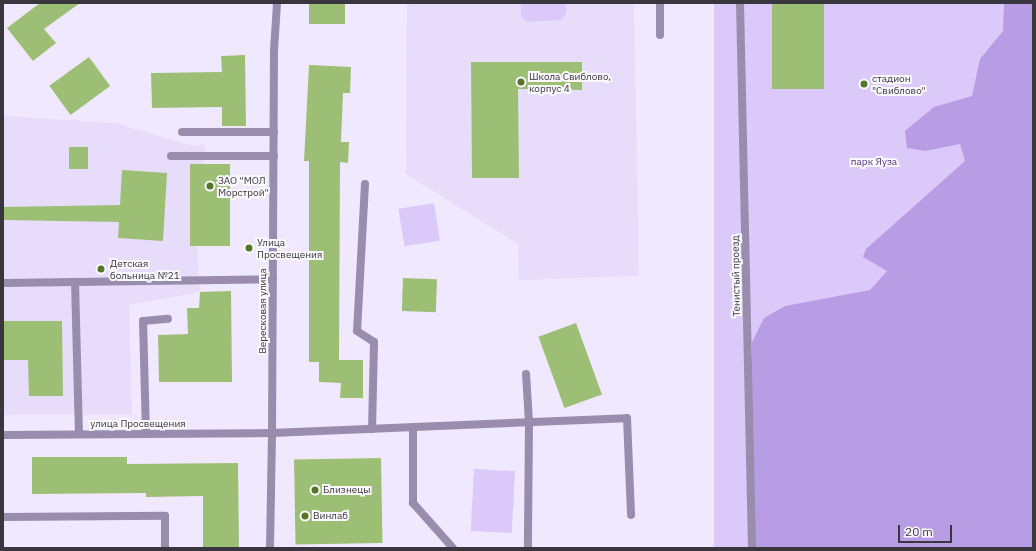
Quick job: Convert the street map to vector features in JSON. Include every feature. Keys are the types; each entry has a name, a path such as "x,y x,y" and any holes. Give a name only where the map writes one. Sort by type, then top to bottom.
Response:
{"street":[{"name":"Вересковая улица","path":"270,548 274,132 277,3"},
{"path":"660,3 660,35"},
{"name":"Тенистый проезд","path":"740,3 752,548"},
{"path":"182,132 274,132"},
{"path":"171,156 274,156"},
{"path":"365,184 357,330 374,342 372,429"},
{"path":"3,283 273,279"},
{"path":"75,282 78,434"},
{"path":"146,434 143,321 168,319"},
{"path":"526,374 529,422 528,548"},
{"name":"улица Просвещения","path":"3,435 272,433 627,418 631,514"},
{"path":"413,427 413,504 453,548"},
{"path":"3,517 165,516 165,548"}],"shaded area":[{"name":"Школа Свиблово, корпус 4","path":"407,3 634,3 639,276 519,280 518,244 406,174"},
{"path":"1004,3 1033,3 1033,548 752,548 752,342 764,318 785,306 870,290 887,271 863,257 866,249 965,161 960,144 925,151 907,148 905,131 934,107 972,96 980,59 1003,31"},
{"name":"Детская больница №21","path":"3,116 116,123 189,145 205,145 204,164 190,165 190,246 197,246 200,292 129,305 132,415 3,415"}],"green space":[{"path":"521,3 566,3 566,14 561,20 526,22 521,16"},
{"name":"парк Яуза","path":"714,3 1033,3 1033,548 714,548"},
{"path":"434,203 440,241 404,246 398,209"},
{"path":"474,469 515,471 512,533 471,531"}],"building":[{"path":"40,3 80,3 44,29 56,43 33,61 7,28"},
{"path":"309,3 345,3 345,24 309,24"},
{"path":"772,3 824,3 824,89 772,89"},
{"path":"245,55 246,126 222,126 222,107 152,108 151,73 222,72 221,56"},
{"path":"89,57 110,86 71,115 49,86"},
{"path":"471,62 582,62 582,90 518,89 519,178 472,178"},
{"path":"309,65 351,67 350,93 343,93 341,142 349,142 348,163 340,162 339,360 363,360 363,398 340,398 341,383 319,382 319,362 309,362 309,161 304,161"},
{"path":"69,147 88,147 88,169 69,169"},
{"name":"ЗАО \"МОЛ Морстрой\"","path":"190,164 230,164 230,246 190,246"},
{"path":"122,170 167,173 163,241 118,238 119,222 3,220 3,207 120,205"},
{"path":"403,278 437,279 436,312 402,311"},
{"path":"231,291 232,382 159,382 158,335 188,334 187,308 199,308 200,292"},
{"path":"3,321 62,321 63,396 29,396 28,360 3,360"},
{"path":"576,323 602,394 564,408 538,337"},
{"path":"32,457 127,457 127,464 238,463 239,548 203,548 203,496 146,497 146,493 32,494"},
{"path":"381,458 382,543 295,545 294,460"}],"place":[{"name":"Школа Свиблово, корпус 4","path":"521,82"},
{"name":"стадион \"Свиблово\"","path":"864,84"},
{"name":"ЗАО \"МОЛ Морстрой\"","path":"210,186"},
{"name":"Улица Просвещения","path":"249,248"},
{"name":"Детская больница №21","path":"101,269"},
{"name":"Близнецы","path":"315,490"},
{"name":"Винлаб","path":"305,516"}]}
